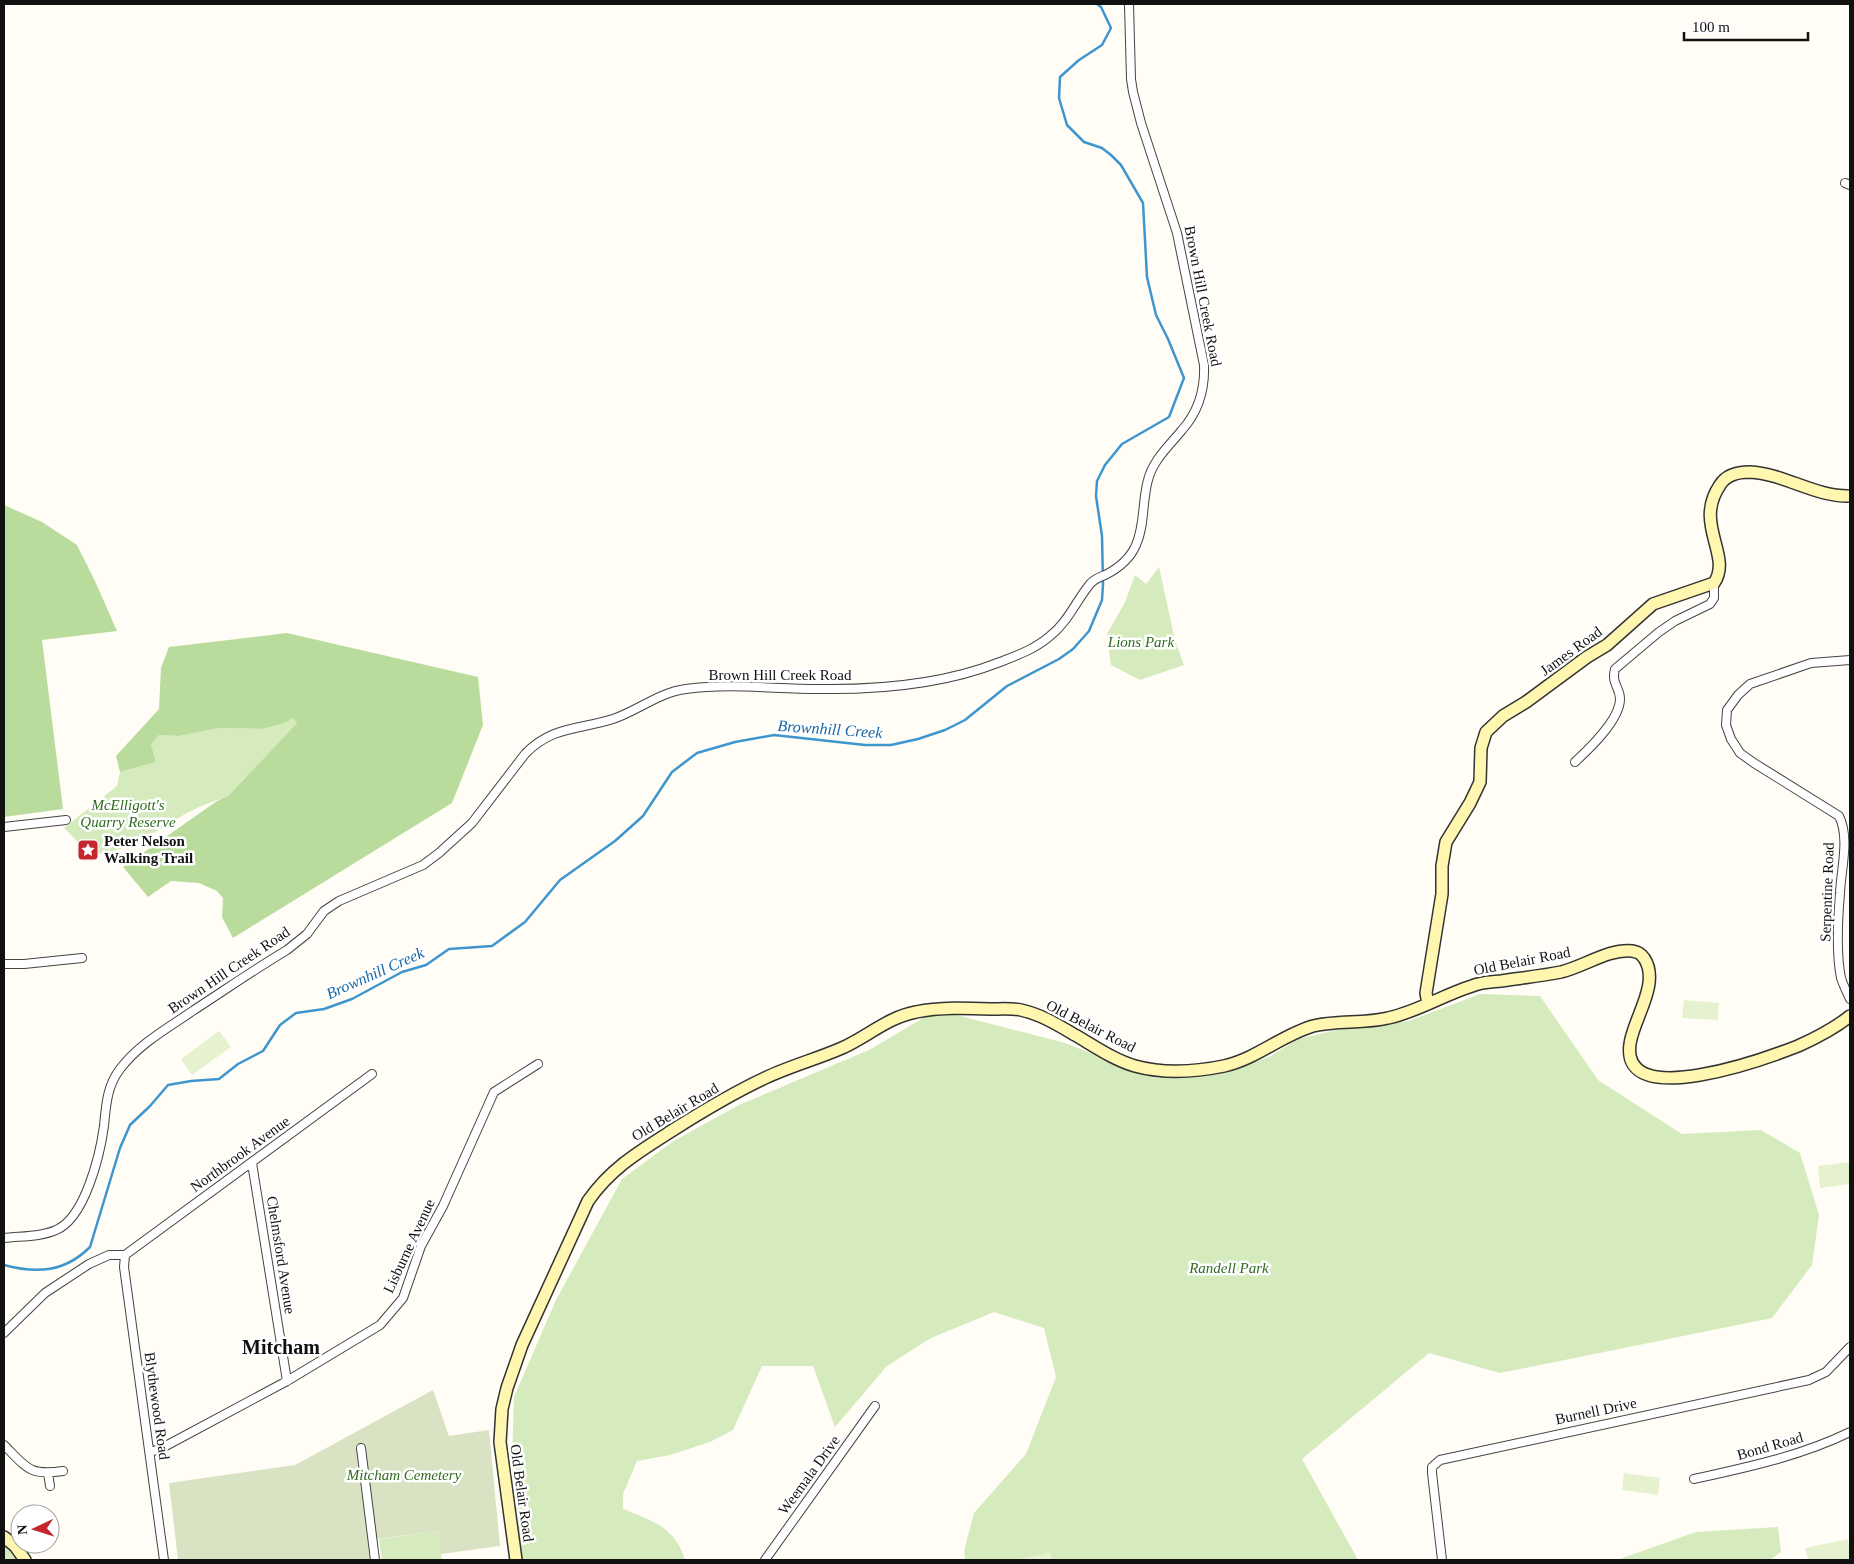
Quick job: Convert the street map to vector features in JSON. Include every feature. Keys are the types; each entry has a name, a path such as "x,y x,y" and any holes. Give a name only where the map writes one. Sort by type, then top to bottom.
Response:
{"main road":[{"path":"1714,583 1718,577 1720,567 1709,516 1710,503 1718,487 1733,474 1748,472 1767,474 1831,495 1850,496"},
{"name":"James Road","path":"1428,1004 1426,993 1442,894 1442,866 1446,842 1470,803 1480,782 1481,748 1486,732 1502,716 1526,702 1587,657 1607,645 1653,604 1714,583"},
{"name":"Old Belair Road","path":"516,1560 500,1442 502,1409 522,1345 588,1202 596,1189 628,1158 715,1104 767,1077 844,1047 893,1019 914,1012 956,1008 1017,1009 1034,1013 1110,1055 1134,1066 1167,1071 1188,1071 1224,1066 1243,1060 1309,1027 1330,1023 1384,1019 1403,1014 1475,984 1566,971 1618,951 1640,953 1647,962 1649,981 1647,994 1630,1042 1630,1053 1632,1063 1637,1070 1652,1078 1679,1079 1735,1068 1801,1045 1838,1025 1850,1016"},
{"path":"4,1537 15,1546 24,1560"},
{"path":"4,1544 24,1560"}],"street":[{"name":"Brown Hill Creek Road","path":"4,1238 49,1233 67,1224 79,1207 96,1164 102,1140 109,1088 119,1070 139,1047 287,950 307,934 324,910 339,901 423,864 440,853 472,823 534,744 548,735 615,718 684,689 745,687 819,689 900,686 934,682 970,672 1031,650 1052,635 1073,611 1093,581 1114,570 1131,555 1139,538 1145,495 1151,470 1192,418 1202,395 1205,381 1204,365 1178,233 1133,92 1129,4"},
{"path":"1575,762 1596,742 1617,710 1620,699 1614,683 1614,670 1659,632 1675,621 1710,604 1714,598 1714,583"},
{"name":"Serpentine Road","path":"1850,660 1811,663 1750,684 1738,695 1727,710 1726,725 1731,739 1740,753 1754,764 1839,816 1842,823 1844,847 1839,895 1839,951 1841,979 1850,999"},
{"path":"4,827 66,820"},
{"path":"4,964 24,964 82,958"},
{"name":"Lisburne Avenue","path":"150,1452 160,1449 287,1381 380,1325 403,1298 421,1246 443,1206 494,1092 538,1064"},
{"name":"Northbrook Avenue","path":"125,1256 372,1074"},
{"name":"Chelmsford Avenue","path":"252,1163 287,1381"},
{"path":"4,1332 45,1293 89,1264 109,1255 125,1256"},
{"name":"Blythewood Road","path":"125,1256 124,1267 164,1560"},
{"name":"Burnell Drive","path":"1442,1560 1432,1473 1432,1467 1440,1460 1809,1380 1826,1372 1850,1347"},
{"name":"Weemala Drive","path":"767,1559 875,1406"},
{"name":"Bond Road","path":"1694,1479 1786,1458 1832,1441 1850,1432"},
{"path":"4,1445 24,1465 39,1473 63,1471"},
{"path":"361,1448 375,1560"},
{"path":"48,1473 50,1486"}],"green space":[{"path":"4,505 42,522 77,545 117,631 42,640 63,809 4,817"},
{"name":"Lions Park","path":"1159,567 1175,640 1184,665 1140,680 1111,665 1107,634 1125,602 1135,575 1146,584"},
{"path":"287,633 478,677 483,725 452,803 233,938 222,917 223,898 217,891 199,883 171,881 148,897 123,867 217,801 229,795 297,723 293,718 285,723 262,729 219,728 179,736 159,735 151,744 156,762 120,772 116,756 159,709 161,668 169,647"},
{"name":"McElligott's Quarry Reserve","path":"293,718 297,723 229,795 193,810 131,845 118,850 90,854 64,828 117,786 120,772 156,762 151,744 159,735 179,736 219,728 262,729 285,723"},
{"name":"Randell Park","path":"1480,994 1540,996 1598,1080 1682,1134 1761,1130 1800,1153 1819,1215 1812,1265 1772,1318 1500,1373 1429,1353 1302,1459 1358,1560 965,1560 964,1551 974,1513 1026,1454 1056,1377 1044,1328 994,1312 931,1338 887,1366 835,1427 813,1366 762,1366 733,1430 710,1442 670,1455 637,1461 623,1494 623,1509 644,1517 662,1527 675,1540 685,1560 522,1560 512,1462 514,1397 556,1300 622,1179 672,1142 739,1105 869,1050 937,1010 1065,1043 1155,1078 1215,1074 1269,1057 1298,1039 1341,1029 1409,1021"},
{"path":"1684,1000 1719,1003 1718,1020 1682,1018"},
{"path":"219,1031 231,1047 192,1075 181,1059"},
{"path":"1850,1162 1850,1184 1820,1188 1818,1166"},
{"name":"Mitcham Cemetery","path":"433,1390 449,1436 489,1430 500,1546 441,1554 438,1531 369,1540 371,1560 178,1560 169,1483 295,1465"},
{"path":"1624,1473 1660,1478 1658,1495 1622,1490"},
{"path":"1778,1527 1781,1552 1770,1560 1617,1560 1696,1532"},
{"path":"438,1531 442,1560 382,1560 379,1539"},
{"path":"4,1537 10,1544 10,1554 20,1554 25,1560 4,1560"},
{"path":"1848,1539 1850,1560 1808,1560 1805,1548"},
{"path":"1050,1552 1052,1560 1016,1560"}],"waterway":[{"name":"Brownhill Creek","path":"4,1265 28,1270 50,1269 71,1262 90,1247 120,1148 130,1125 168,1085 219,1079 238,1064 263,1051 280,1025 296,1013 324,1009 352,999 402,972 426,965 449,949 492,946 525,922 560,880 615,841 643,816 672,772 697,753 735,742 774,735 865,745 891,745 918,739 945,730 965,720 1007,686 1059,659 1073,649 1089,631 1102,600 1103,584 1102,536 1096,496 1097,481 1105,465 1122,444 1169,417 1184,378 1156,315 1147,277 1143,203 1121,165 1102,148 1084,142 1067,125 1059,98 1060,77 1079,60 1102,45 1111,28 1101,7 1097,4"}],"place":[{"name":"Peter Nelson Walking Trail","path":"88,850"}],"district":[{"name":"Mitcham","path":"281,1347"}]}
